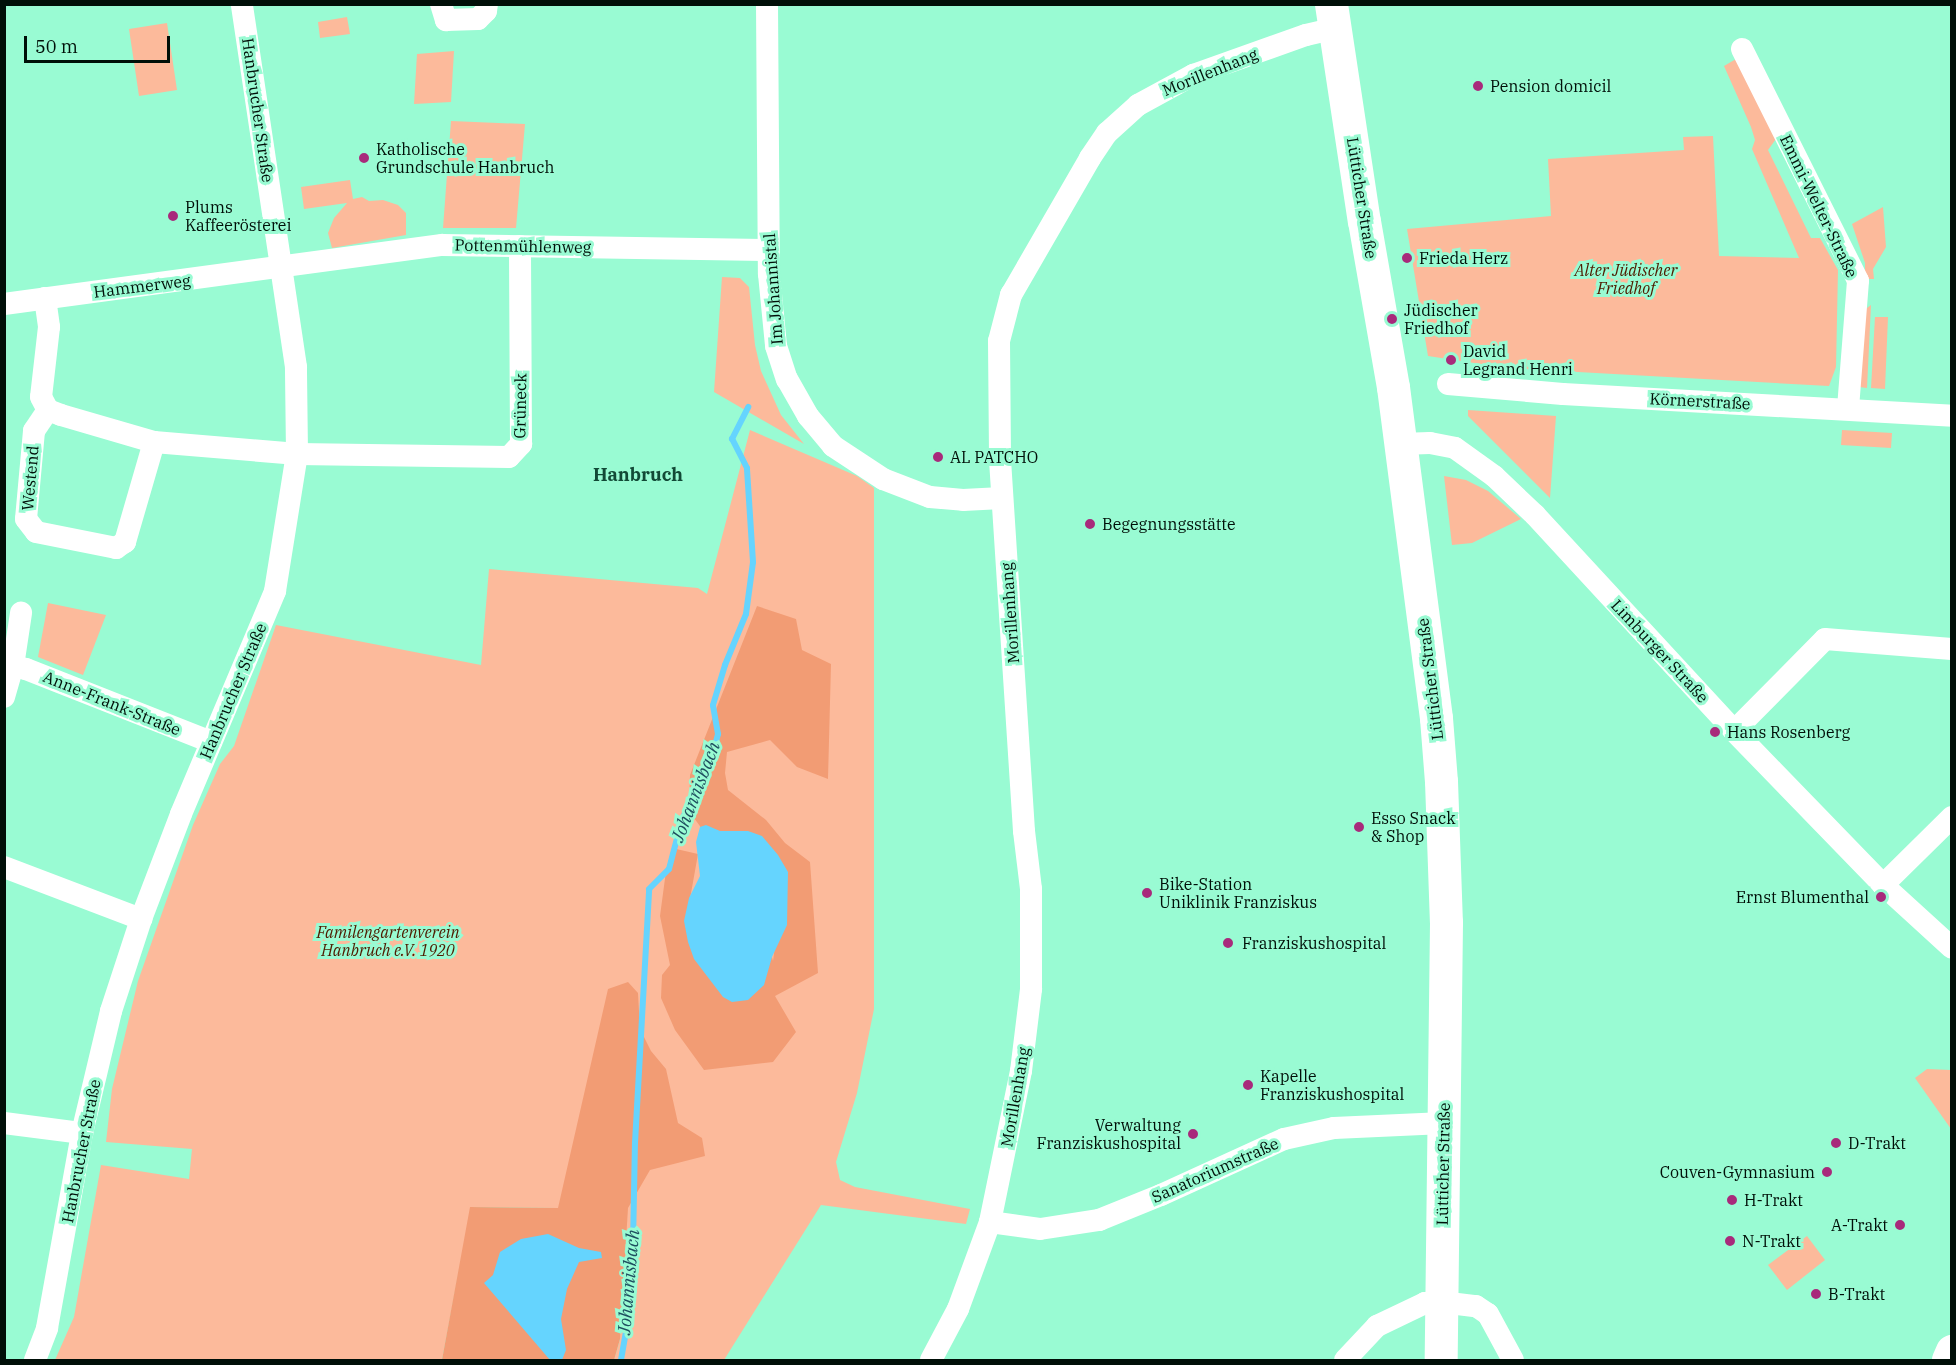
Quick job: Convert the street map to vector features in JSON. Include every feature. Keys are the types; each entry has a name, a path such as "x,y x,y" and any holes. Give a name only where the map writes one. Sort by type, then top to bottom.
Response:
{"main road":[{"name":"Lütticher Straße","path":"1334,16 1400,444 1436,718 1441,781 1446,922 1442,1360"},
{"path":"1948,1360 1952,1352"}],"street":[{"name":"Hanbrucher Straße","path":"35,1360 47,1328 82,1133 111,1011 141,920 211,742 275,591 297,454 296,367 243,4"},
{"path":"441,4 446,20 478,19 486,11 487,4"},
{"name":"Im Johannistal","path":"767,4 768,250 776,346 787,379 803,407 833,446 882,479 930,497 963,500 1002,498"},
{"name":"Morillenhang","path":"931,1360 958,1310 990,1222 1022,1071 1031,989 1031,889 1024,831 1002,498 999,341 1011,295 1084,168 1107,133 1138,105 1167,87 1334,16"},
{"name":"Emmi-Welter-Straße","path":"1742,49 1858,281 1848,409"},
{"name":"Pottenmühlenweg","path":"280,268 442,245 768,250"},
{"name":"Grüneck","path":"297,454 509,457 521,444 520,246"},
{"name":"Hammerweg","path":"4,304 280,268"},
{"path":"45,298 49,327 41,397 48,410 154,442 297,454"},
{"name":"Körnerstraße","path":"1448,384 1575,394 1952,416"},
{"name":"Westend","path":"48,410 34,431 26,519 36,532 116,548 125,542 154,442"},
{"name":"Limburger Straße","path":"1400,444 1430,443 1455,448 1494,476 1535,515 1734,731 1882,885 1952,948"},
{"path":"4,697 13,666 21,613"},
{"path":"1734,731 1825,639 1952,650"},
{"name":"Anne-Frank-Straße","path":"13,666 26,669 211,742"},
{"path":"1882,885 1952,817"},
{"path":"4,867 141,920"},
{"path":"4,1123 82,1133"},
{"name":"Sanatoriumstraße","path":"990,1222 1040,1229 1099,1220 1161,1195 1284,1138 1334,1128 1444,1123"},
{"path":"1345,1360 1377,1326 1425,1303 1441,1302 1476,1306 1488,1314 1513,1360"}],"green space":[{"path":"347,17 350,34 320,38 318,22"},
{"path":"167,23 177,90 139,96 129,29"},
{"path":"454,51 451,102 414,104 417,54"},
{"name":"Alter Jüdischer Friedhof","path":"1736,59 1776,139 1768,150 1811,238 1820,238 1838,270 1836,367 1829,386 1507,368 1428,356 1407,229 1551,216 1548,159 1684,150 1683,137 1713,136 1719,256 1799,258 1752,149 1755,140 1751,127 1724,66"},
{"path":"451,121 525,124 516,228 443,228"},
{"path":"350,180 353,199 362,197 369,201 383,200 398,205 406,213 406,235 332,248 328,233 334,218 347,203 304,209 301,187"},
{"path":"1883,207 1886,247 1873,269 1874,279 1865,279 1865,263 1852,224"},
{"path":"722,277 740,278 749,287 755,345 761,371 781,415 804,444 714,392"},
{"path":"1871,305 1867,388 1859,387 1863,311"},
{"path":"1875,317 1888,317 1885,389 1871,388"},
{"path":"1468,410 1556,416 1550,498 1468,416"},
{"name":"Familengartenverein Hanbruch e.V. 1920","path":"750,430 857,476 874,488 874,1009 857,1093 836,1162 840,1180 855,1187 970,1209 966,1224 821,1205 724,1360 614,1360 620,1339 558,1208 471,1207 442,1360 55,1360 74,1317 101,1165 189,1179 192,1149 106,1142 112,1089 138,981 193,825 220,764 234,746 276,625 481,665 489,569 698,588 707,594"},
{"path":"1842,430 1892,433 1891,448 1841,445"},
{"path":"1444,476 1466,480 1488,491 1521,519 1472,543 1452,545"},
{"path":"48,603 106,615 83,675 38,657"},
{"path":"1927,1069 1951,1070 1951,1129 1915,1078"},
{"path":"1807,1236 1825,1260 1787,1290 1768,1265"}],"shaded area":[{"path":"757,606 796,619 802,650 831,664 828,779 797,767 770,740 727,752 725,773 728,790 766,820 785,843 810,862 818,973 775,996 796,1032 773,1062 704,1070 675,1030 661,998 662,975 670,965 660,916 666,871 672,848 698,854 685,927 772,957 773,961 782,893 725,835 702,829 689,811 690,775"},
{"path":"628,982 638,993 640,1029 651,1051 666,1069 678,1123 702,1138 705,1156 650,1170 628,1208 620,1339 614,1360 442,1360 470,1207 558,1208 608,989"}],"water":[{"path":"706,825 720,831 748,831 762,836 778,855 788,872 787,925 772,957 764,985 748,1000 732,1002 723,997 694,959 688,942 684,921 689,898 700,876 696,842 700,827"},
{"path":"548,1234 579,1248 601,1252 602,1258 579,1262 567,1289 561,1319 566,1350 562,1360 550,1360 484,1283 493,1275 500,1252 521,1239"}],"waterway":[{"name":"Johannisbach","path":"621,1360 632,1297 635,1143 649,889 669,869 682,819 710,764 718,734 713,705 725,665 746,614 753,562 747,468 732,439 748,407"}],"place":[{"name":"Pension domicil","path":"1478,86"},
{"name":"Katholische Grundschule Hanbruch","path":"364,158"},
{"name":"Plums Kaffeerösterei","path":"173,216"},
{"name":"Frieda Herz","path":"1407,258"},
{"name":"Jüdischer Friedhof","path":"1392,319"},
{"name":"David Legrand Henri","path":"1451,360"},
{"name":"AL PATCHO","path":"938,457"},
{"name":"Begegnungsstätte","path":"1090,524"},
{"name":"Hans Rosenberg","path":"1715,732"},
{"name":"Esso Snack & Shop","path":"1359,827"},
{"name":"Bike-Station Uniklinik Franziskus","path":"1147,893"},
{"name":"Ernst Blumenthal","path":"1881,897"},
{"name":"Franziskushospital","path":"1228,943"},
{"name":"Kapelle Franziskushospital","path":"1248,1085"},
{"name":"Verwaltung Franziskushospital","path":"1193,1134"},
{"name":"D-Trakt","path":"1836,1143"},
{"name":"Couven-Gymnasium","path":"1827,1172"},
{"name":"H-Trakt","path":"1732,1200"},
{"name":"A-Trakt","path":"1900,1225"},
{"name":"N-Trakt","path":"1730,1241"},
{"name":"B-Trakt","path":"1816,1294"}],"district":[{"name":"Hanbruch","path":"638,475"}]}
